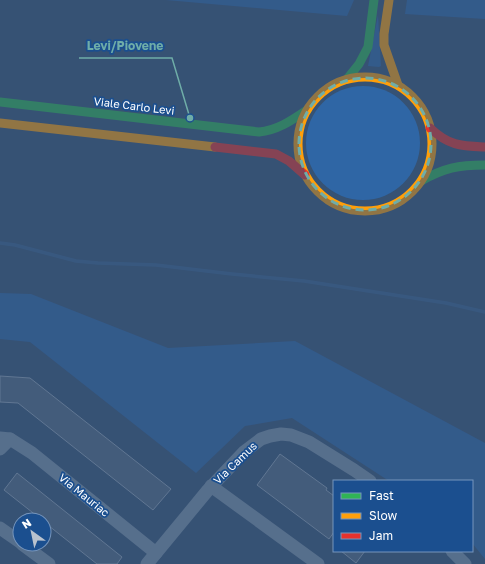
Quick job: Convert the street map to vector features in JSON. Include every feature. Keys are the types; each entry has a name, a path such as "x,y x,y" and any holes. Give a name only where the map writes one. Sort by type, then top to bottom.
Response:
{"street":[{"path":"347,79 359,64 368,47 374,0"},
{"path":"389,0 384,34 384,45 398,85"},
{"path":"0,123 276,154 285,158 305,175 323,196 334,204 348,209 361,211 375,210 389,206 401,200 412,191 421,180 429,164 432,146 430,128 425,114 417,102 398,85 378,78 363,77 347,79 335,84 315,99 301,122 298,136 298,149 300,162 305,175"},
{"name":"Viale Carlo Levi","path":"0,102 253,132 265,132 277,128 307,110"},
{"path":"430,128 440,138 458,146 485,146"},
{"path":"421,180 440,170 454,166 485,166"},
{"name":"Via Camus","path":"147,564 211,486 244,452 261,439 281,434 291,435 309,442 369,480"},
{"name":"Via Mauriac","path":"0,450 5,438 32,453 156,553"},
{"path":"211,486 318,564"},
{"path":"0,528 12,537"},
{"path":"33,552 49,564"},
{"path":"453,552 465,564"}],"highlighted area":[{"path":"378,78 398,85 417,102 430,128 432,146 429,164 412,191 389,206 361,211 334,204 313,187 300,162 298,136 307,110 324,91 347,79"}],"shaded area":[{"path":"166,0 354,0 347,16"},
{"path":"407,0 485,0 485,19 405,14"},
{"path":"378,15 381,66 379,67 368,66"},
{"path":"363,86 385,90 403,103 416,121 420,143 416,165 403,183 385,196 363,200 341,196 323,183 310,165 306,143 310,121 323,103 341,90"},
{"path":"0,293 31,294 168,348 295,341 485,443 485,559 473,544 473,480 387,480 292,418 245,426 196,473 30,342 0,339"}],"building":[{"path":"0,376 30,378 171,489 153,510 18,403 0,402"},
{"path":"280,454 327,488 326,490 333,495 333,533 329,539 257,485"},
{"path":"17,473 122,557 117,564 97,564 52,528 52,512 32,512 4,490"},
{"path":"342,552 364,552 356,563"}],"waterway":[{"path":"0,243 15,245 76,261 156,265 304,281 446,303 485,312"}],"traffic: fast":[{"path":"347,79 359,64 368,47 374,0"},
{"path":"0,102 259,132 279,127 307,110"},
{"path":"421,181 444,170 485,165"}],"traffic: slow":[{"path":"389,0 384,34 384,45 398,85"},
{"path":"365,77 391,82 402,88 417,102 427,118 432,144 427,170 421,181 407,196 391,206 365,211 339,206 328,200 313,186 303,170 298,144 303,118 309,107 323,92 339,82 365,77"},
{"path":"0,123 215,147"}],"traffic: jam":[{"path":"430,128 449,142 469,146 485,147"},
{"path":"215,147 276,154 289,161 305,175"}],"place":[{"name":"Levi/Piovene","path":"190,118"}]}
